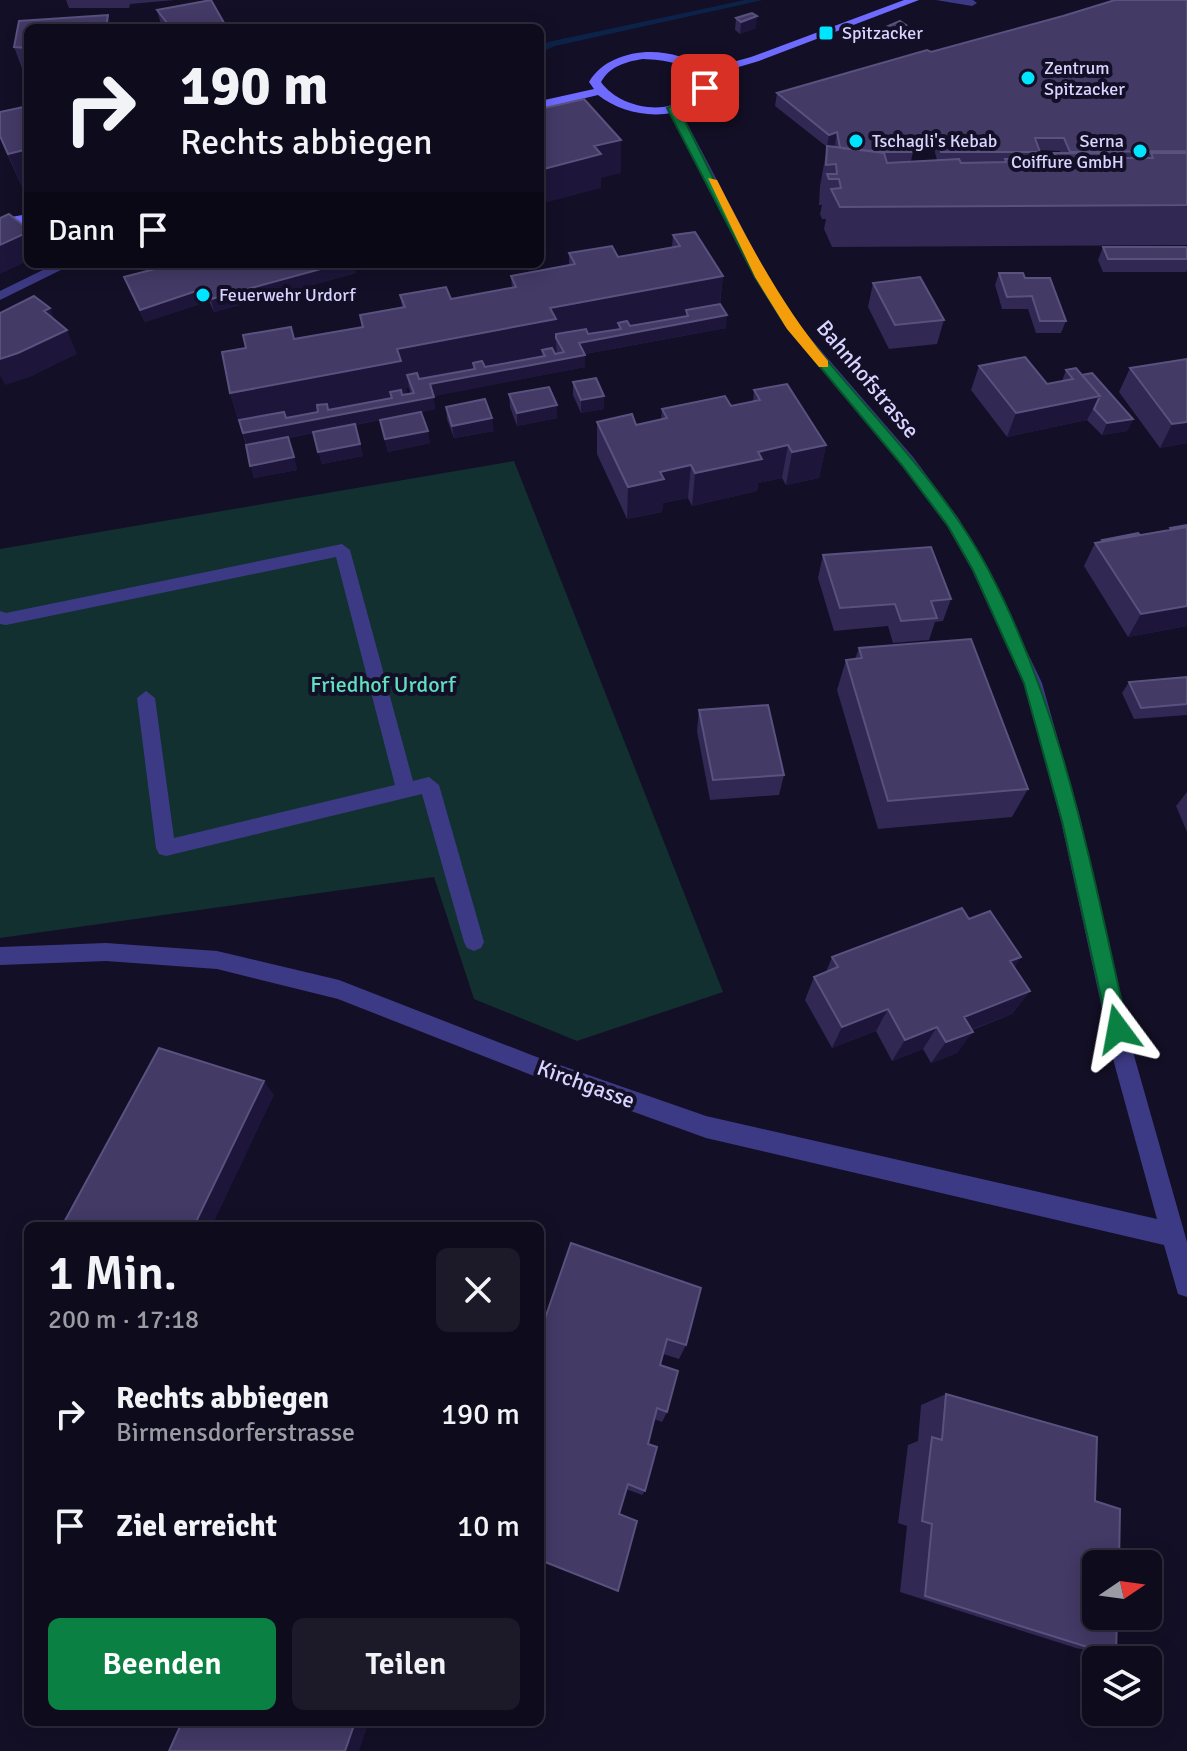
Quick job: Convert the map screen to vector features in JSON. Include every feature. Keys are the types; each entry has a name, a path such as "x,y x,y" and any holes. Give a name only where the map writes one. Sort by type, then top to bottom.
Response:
{"main road":[{"path":"702,74 755,59 914,0"},
{"path":"544,104 598,92 625,107 673,108 701,96 706,81 693,66 670,58 626,58 599,72 595,82 598,92"},
{"path":"0,223 24,219"}],"street":[{"path":"941,0 972,3"},
{"name":"Bahnhofstrasse","path":"673,108 761,277 792,326 907,461 953,523 980,570 1033,683 1071,821 1124,1059 1187,1285"},
{"path":"0,296 58,268"},
{"path":"0,617 6,619 342,550 406,790"},
{"path":"146,698 166,848 429,785 474,942"},
{"name":"Kirchgasse","path":"0,956 106,952 217,960 339,990 534,1066 706,1127 1173,1235"}],"green space":[{"name":"Friedhof Urdorf","path":"514,461 723,992 577,1041 474,999 434,877 0,938 0,549"}],"building":[{"path":"211,0 225,24 168,24 157,10"},
{"name":"Zentrum Spitzacker","path":"1115,0 1187,0 1187,151 1070,152 1064,138 1035,138 1040,152 941,152 937,136 909,136 913,152 840,148 837,132 829,135 777,93 927,50 931,52"},
{"path":"752,13 757,16 741,22 736,18"},
{"path":"108,15 107,24 24,24 24,48 14,47 19,21"},
{"path":"900,21 906,25 892,31 886,27"},
{"path":"584,99 621,140 594,146 601,154 544,169 544,108"},
{"path":"24,107 24,150 8,154 0,136 0,112"},
{"path":"827,146 884,153 887,163 959,159 961,163 1006,162 1005,159 1057,158 1054,153 1100,153 1102,158 1153,158 1151,153 1187,153 1187,205 840,207 831,189 841,188 839,179 829,179 827,174 837,174 836,164 826,165"},
{"path":"9,214 24,226 24,234 0,245 0,218"},
{"path":"695,232 723,276 550,308 556,319 397,349 401,361 230,393 222,352 246,348 243,335 291,327 294,339 363,327 360,315 405,307 400,295 446,287 451,299 516,287 511,276 575,264 569,253 612,246 618,257 680,246 673,235"},
{"path":"1103,247 1186,247 1187,259 1108,259"},
{"path":"159,268 324,268 211,299 205,288 140,310 124,277"},
{"path":"999,273 1023,273 1025,278 1050,278 1066,321 1040,321 1032,296 1007,297"},
{"path":"920,277 944,320 895,325 873,283"},
{"path":"34,296 50,308 44,311 67,330 0,359 0,313"},
{"path":"720,304 727,315 579,343 585,355 430,384 434,397 243,433 239,420 284,412 286,418 318,412 317,405 327,404 328,410 392,398 390,392 401,390 402,395 414,393 407,375 417,373 419,379 475,369 473,363 482,361 485,367 545,356 542,350 552,348 555,354 564,352 556,334 586,329 588,334 621,329 618,323 627,321 630,326 688,316 686,310"},
{"path":"1025,357 1047,384 1073,379 1066,370 1076,368 1100,396 1016,413 979,366"},
{"path":"1187,359 1187,422 1172,424 1130,368"},
{"path":"1092,373 1133,419 1107,423 1094,409 1100,396 1082,375"},
{"path":"596,378 604,396 581,400 573,382"},
{"path":"787,384 826,445 792,452 788,445 758,452 762,459 695,473 691,465 660,472 664,479 628,487 597,422 632,414 636,425 667,418 662,409 725,396 731,406 760,400 754,390"},
{"path":"549,387 557,405 517,413 509,394"},
{"path":"485,399 492,418 452,426 446,407"},
{"path":"421,412 428,431 385,439 380,420"},
{"path":"355,424 360,444 318,452 313,432"},
{"path":"288,437 294,457 250,466 246,445"},
{"path":"1187,527 1187,606 1141,614 1095,543"},
{"path":"1138,533 1140,535 1102,540"},
{"path":"931,547 951,599 931,601 937,618 901,621 895,604 840,608 823,555"},
{"path":"971,639 1028,789 888,801 846,660 862,658 859,648"},
{"path":"1187,677 1187,704 1141,708 1129,682"},
{"path":"768,705 784,775 713,780 699,710"},
{"path":"962,908 969,919 990,911 1021,957 1010,961 1030,991 964,1017 973,1032 946,1042 937,1027 905,1040 888,1009 842,1027 814,977 838,967 832,957"},
{"path":"159,1048 264,1081 196,1222 64,1222"},
{"path":"571,1243 701,1288 686,1345 667,1339 660,1365 678,1371 667,1412 657,1408 648,1444 657,1447 645,1491 628,1484 619,1514 637,1521 618,1591 544,1562 544,1321"},
{"path":"946,1394 1097,1437 1095,1501 1120,1509 1119,1550 1082,1550 1082,1630 1117,1630 1116,1646 1084,1646 925,1596 932,1524 922,1521 932,1437 942,1440"},
{"path":"180,1726 354,1726 345,1751 169,1751"}],"waterway":[{"path":"544,48 758,0"}],"slow traffic":[{"path":"712,180 761,277 792,326 823,364"}],"place":[{"name":"Spitzacker","path":"826,33"},
{"name":"Zentrum Spitzacker","path":"1028,78"},
{"name":"Tschagli's Kebab","path":"856,141"},
{"name":"Serna Coiffure GmbH","path":"1140,151"},
{"name":"Feuerwehr Urdorf","path":"203,295"}],"route":[{"path":"705,88 701,96 692,102 673,108 761,277 792,326 907,461 953,523 980,570 1033,683 1071,821 1118,1029"}]}
